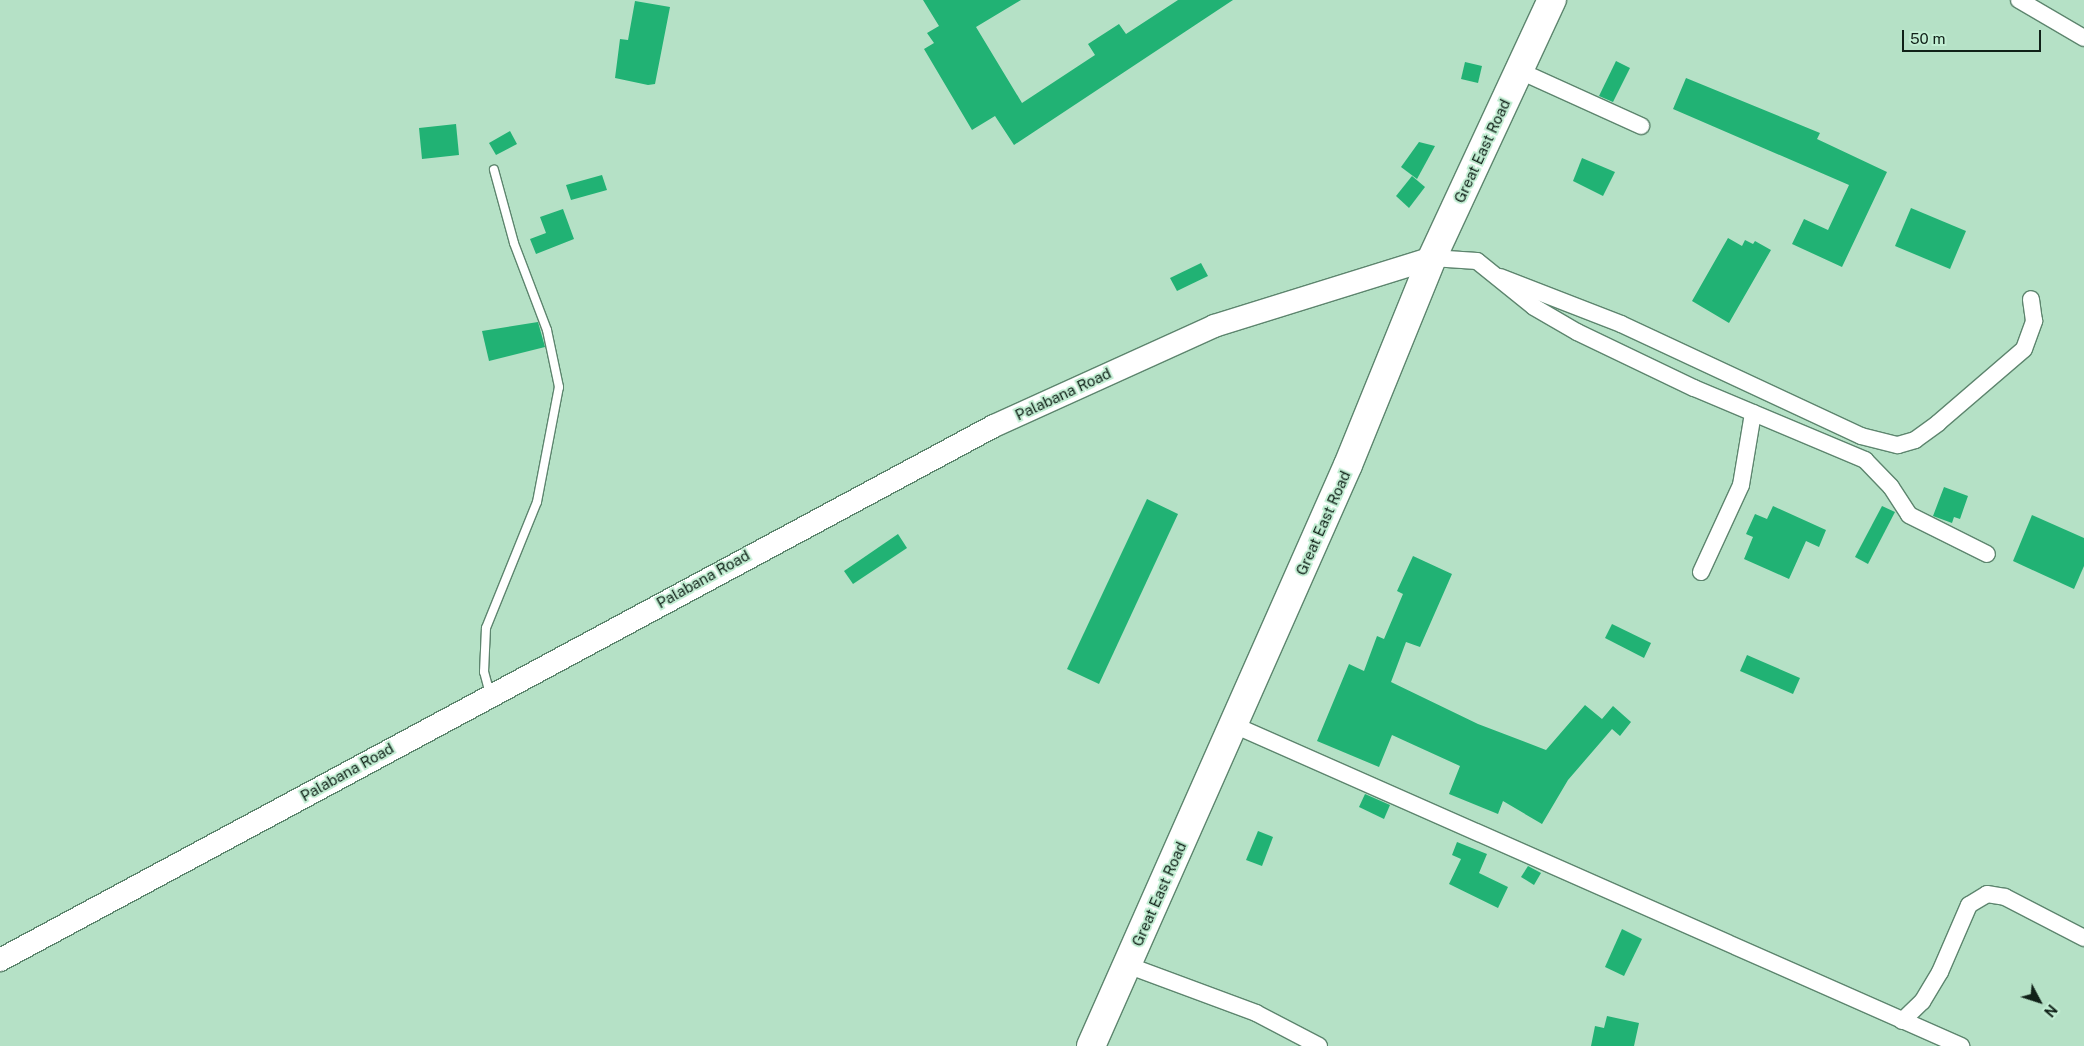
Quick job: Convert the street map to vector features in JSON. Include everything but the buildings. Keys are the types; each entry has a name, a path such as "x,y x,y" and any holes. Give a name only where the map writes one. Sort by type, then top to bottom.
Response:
{"highway":[{"name":"Great East Road","path":"1090,1046 1234,725 1432,258 1552,0"}],"street":[{"path":"2019,0 2084,38"},
{"path":"1520,71 1641,126"},
{"path":"1432,258 1478,261 1500,277 1534,308 1577,332 1752,413 1865,460 1891,486 1909,515 1987,554"},
{"name":"Palabana Road","path":"0,960 900,474 1069,390 1223,323 1432,258"},
{"path":"1500,277 1621,324 1860,436 1898,444 1915,440 1938,423 2024,349 2034,321 2031,299"},
{"path":"1701,572 1741,485 1752,413"},
{"path":"1234,725 1962,1046"},
{"path":"1902,1021 1922,1002 1940,972 1969,905 1987,894 2005,897 2084,938"},
{"path":"1127,965 1256,1013 1319,1046"}],"lane":[{"path":"490,694 484,672 486,628 537,502 559,387 547,330 514,243 494,170"}]}
